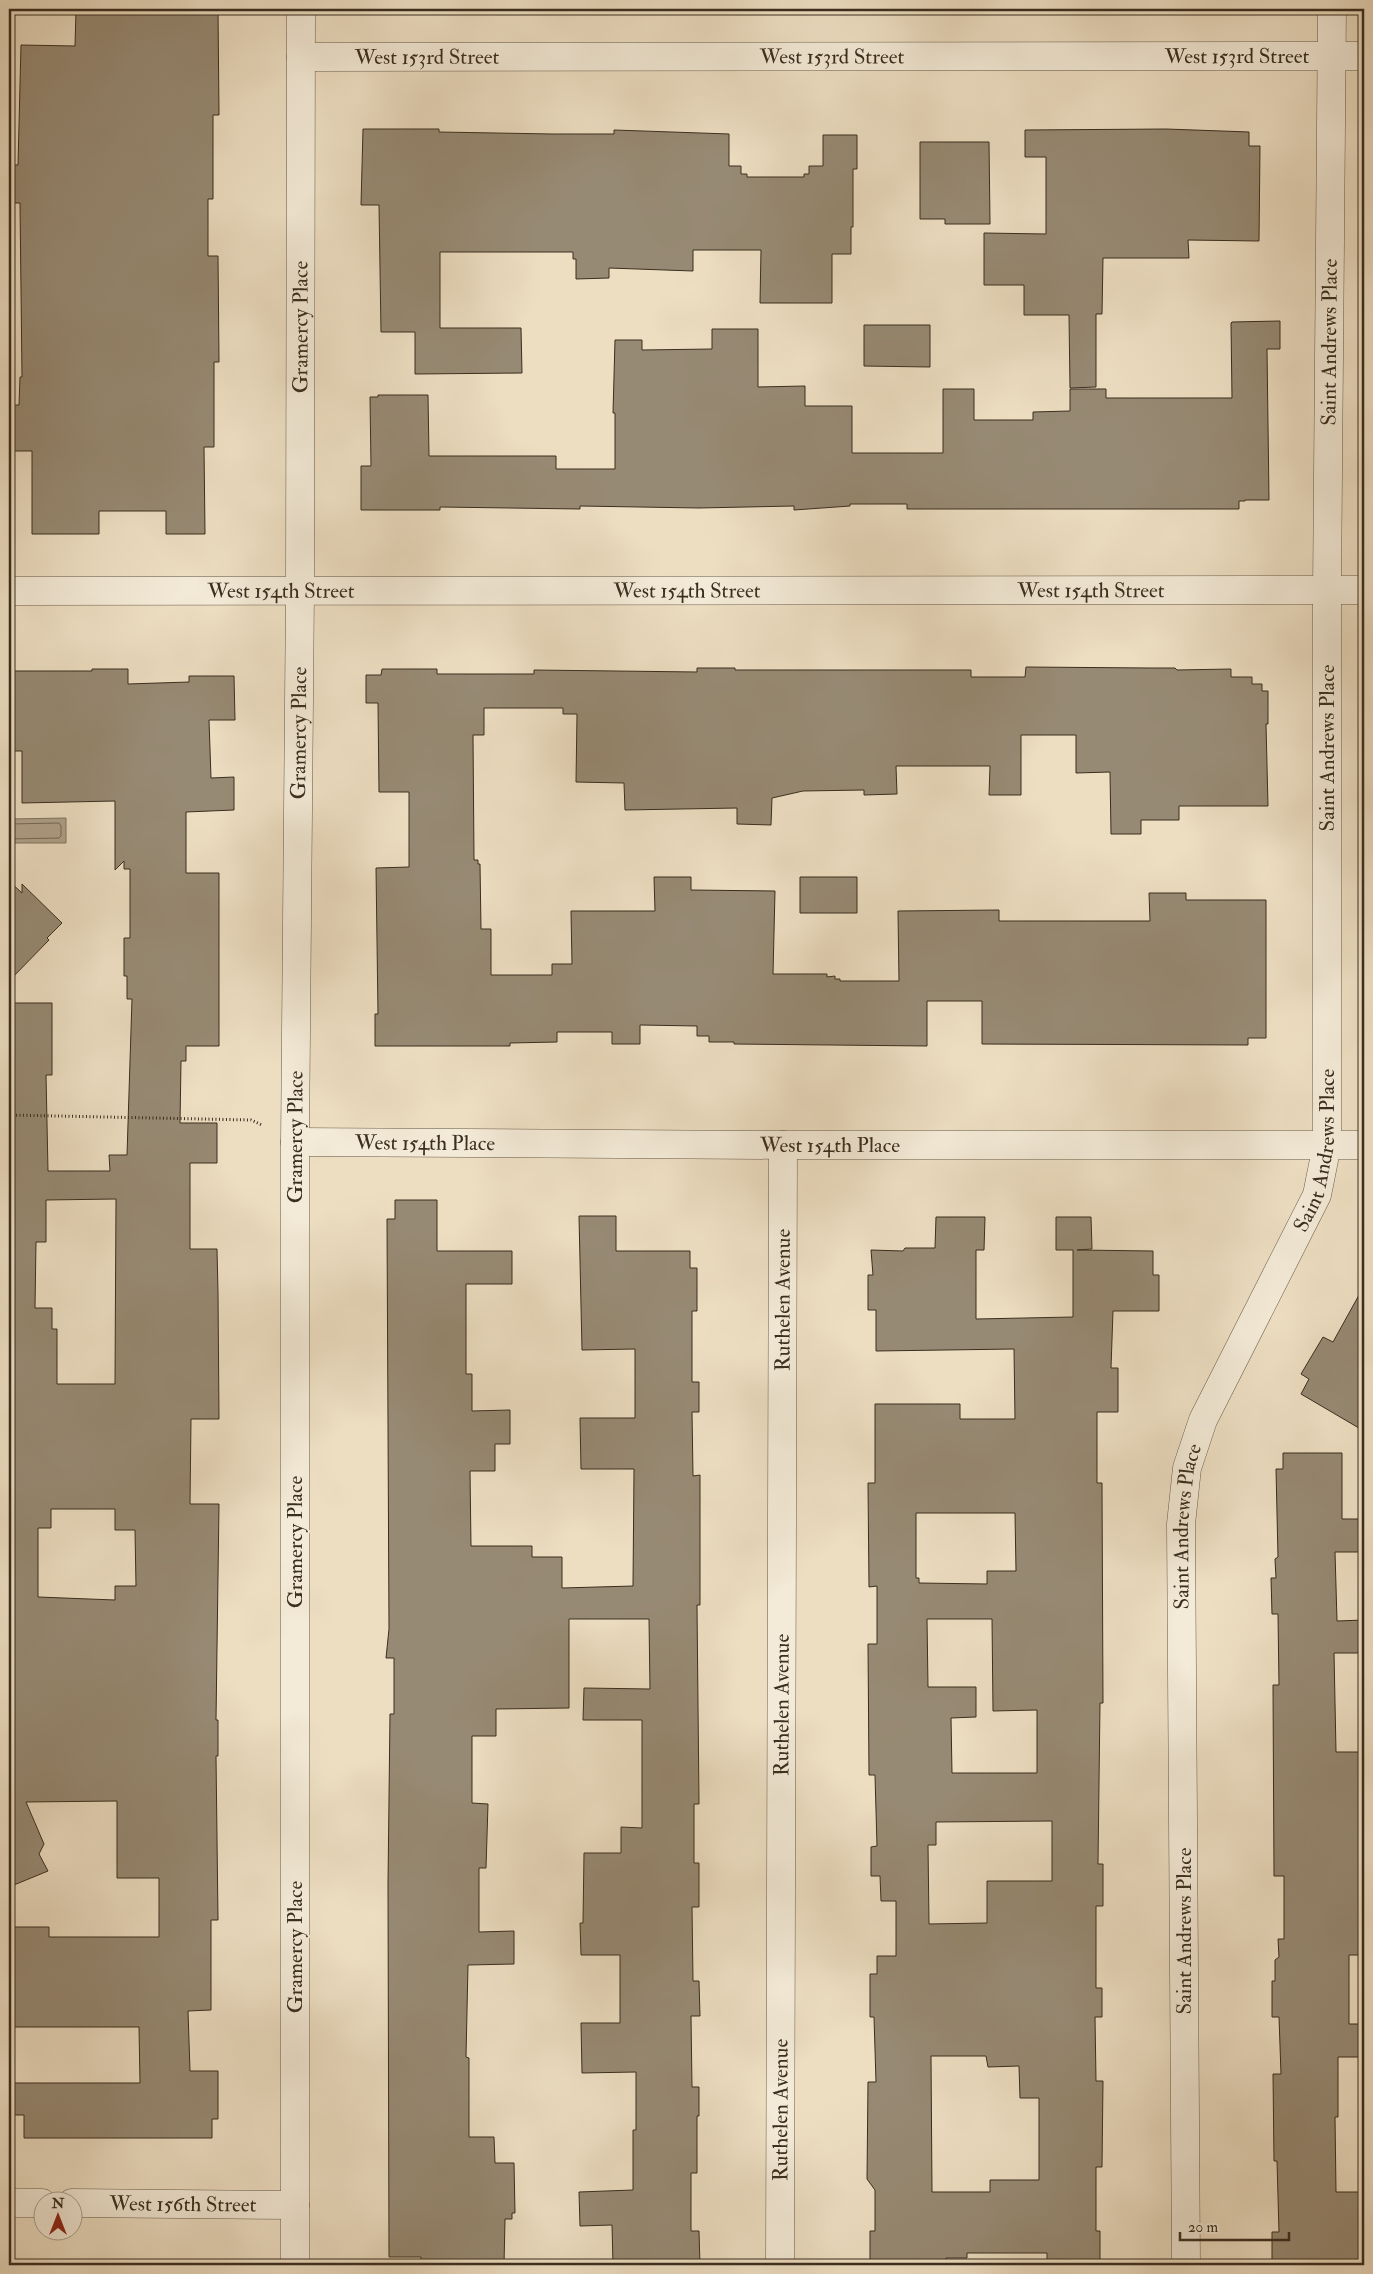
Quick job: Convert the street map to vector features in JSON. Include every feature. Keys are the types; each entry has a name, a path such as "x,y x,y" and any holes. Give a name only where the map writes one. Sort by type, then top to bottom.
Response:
{"street":[{"name":"Gramercy Place","path":"295,2265 295,1142 300,591 301,9"},
{"name":"Saint Andrews Place","path":"1186,2265 1180,1524 1187,1468 1203,1420 1317,1195 1327,1145 1332,9"},
{"name":"West 153rd Street","path":"301,57 1364,56"},
{"name":"West 154th Street","path":"9,591 1364,590"},
{"name":"West 154th Place","path":"295,1142 783,1145 1364,1145"},
{"name":"Ruthelen Avenue","path":"780,2265 783,1145"},
{"path":"9,2203 32,2203"},
{"name":"West 156th Street","path":"82,2203 295,2205"}],"path":[{"path":"9,1115 251,1120 295,1142"}],"water":[{"path":"66,818 66,843 9,843 9,819"}],"building":[{"path":"153,9 218,9 219,115 213,115 213,199 208,199 208,256 218,256 219,362 214,362 214,447 204,447 205,534 166,534 166,511 99,511 99,534 32,534 32,451 9,451 9,405 19,405 20,377 22,377 20,203 9,203 9,165 18,165 21,45 75,46 76,11 153,12"},
{"path":"363,129 439,129 439,132 552,134 614,134 614,130 729,134 729,166 741,166 741,174 747,174 747,177 804,177 804,174 809,174 809,166 823,166 823,135 857,135 857,169 853,169 851,254 832,254 832,303 760,303 761,250 693,250 693,271 609,268 609,278 576,279 576,259 573,259 573,252 440,252 440,328 521,328 522,373 415,374 415,332 381,332 379,205 361,205"},
{"path":"1166,129 1249,132 1249,146 1260,146 1259,241 1188,240 1189,258 1103,258 1102,314 1096,314 1096,387 1070,388 1069,315 1024,315 1024,285 984,285 984,233 1046,234 1046,157 1025,157 1025,130"},
{"path":"920,142 989,142 990,224 945,224 945,219 920,219"},
{"path":"1280,321 1280,349 1267,349 1269,500 1239,501 1239,509 907,509 907,504 850,504 850,506 794,510 794,506 699,508 580,506 580,509 440,507 440,510 361,510 361,466 371,466 370,397 378,397 378,395 428,395 429,456 556,456 556,469 615,469 615,413 613,413 615,340 642,340 642,350 712,349 712,329 758,329 758,387 805,386 805,406 852,406 852,453 943,453 943,389 974,389 974,420 1033,420 1033,412 1070,411 1070,389 1106,389 1106,398 1232,398 1231,323"},
{"path":"864,325 930,325 930,367 864,366"},
{"path":"1026,667 1175,668 1177,670 1231,669 1231,677 1252,677 1252,684 1262,684 1262,691 1268,691 1268,724 1266,724 1268,806 1179,806 1179,820 1141,820 1141,834 1111,834 1110,772 1076,773 1076,735 1021,735 1021,795 989,795 990,766 896,766 897,794 864,795 864,790 803,791 772,798 771,825 737,824 737,808 625,810 624,783 576,782 577,714 563,714 563,708 484,708 484,735 473,735 474,860 478,860 478,864 480,864 481,929 491,929 491,975 552,975 552,964 572,964 571,911 655,911 654,877 691,877 691,890 775,891 773,974 827,974 827,977 835,976 835,979 840,979 840,981 899,981 898,911 999,910 999,921 1150,921 1149,893 1186,893 1186,900 1266,900 1266,1038 1248,1038 1248,1045 982,1044 982,1001 927,1001 927,1046 734,1044 734,1042 709,1042 709,1036 697,1036 697,1026 640,1025 640,1044 612,1044 612,1032 557,1032 557,1042 510,1043 510,1046 375,1046 375,1014 378,1014 376,868 409,867 409,792 379,792 378,703 366,703 366,675 381,675 382,669 437,669 437,674 534,674 534,670 697,672 697,668 735,668 735,670 971,670 971,677 1025,677"},
{"path":"92,669 128,669 128,684 189,682 189,676 234,676 235,720 209,720 211,778 234,777 234,810 186,812 186,873 219,873 219,1046 186,1046 186,1061 181,1061 180,1123 217,1123 217,1163 190,1163 190,1249 217,1249 218,1293 219,1419 191,1419 190,1504 219,1504 216,1720 218,1720 218,1756 216,1756 218,1920 211,1920 211,2010 188,2011 190,2071 218,2071 218,2119 212,2119 212,2138 24,2138 24,2115 9,2115 9,2083 140,2083 139,2027 9,2027 9,1927 49,1927 49,1937 159,1937 159,1878 117,1878 117,1801 26,1802 44,1844 39,1854 48,1871 9,1887 9,1003 52,1003 52,1075 46,1075 48,1171 110,1171 109,1155 127,1155 132,999 127,999 127,976 124,976 124,938 130,938 130,869 124,869 124,861 115,870 115,801 22,803 22,751 9,751 9,671 92,671","holes":["116,1199 115,1384 57,1384 57,1329 52,1329 52,1308 35,1308 36,1242 46,1242 46,1200","51,1509 115,1509 115,1530 135,1530 136,1586 115,1586 115,1600 38,1597 38,1528 51,1528"]},
{"path":"800,877 857,877 857,913 800,913"},
{"path":"9,881 22,893 22,884 62,923 47,938 49,940 9,981"},
{"path":"395,1200 437,1200 437,1251 512,1251 512,1284 466,1284 466,1374 472,1374 472,1411 510,1410 510,1444 495,1444 495,1471 470,1471 471,1546 532,1546 532,1557 562,1557 562,1588 633,1586 634,1469 581,1469 580,1418 635,1418 635,1349 582,1350 579,1216 616,1216 616,1251 690,1251 690,1268 697,1268 697,1311 692,1311 692,1382 699,1382 699,1412 692,1412 693,1476 700,1475 700,1605 697,1605 699,1804 694,1804 694,1863 699,1863 699,1907 692,1907 693,1981 699,1981 700,2016 691,2016 692,2087 699,2087 699,2116 697,2116 697,2173 691,2173 691,2231 699,2231 700,2265 613,2265 612,2225 580,2226 579,2192 633,2190 633,2130 636,2130 636,2072 582,2073 581,2023 620,2023 620,1955 581,1955 580,1923 583,1923 584,1853 621,1853 621,1827 642,1828 642,1720 583,1720 584,1688 650,1689 649,1619 569,1619 569,1708 496,1709 496,1736 472,1736 472,1803 488,1804 486,1868 479,1868 479,1932 514,1931 514,1964 468,1965 466,2057 469,2058 469,2137 494,2137 495,2163 514,2163 515,2213 512,2213 512,2219 505,2219 504,2265 421,2265 421,2257 389,2257 388,1884 390,1714 394,1714 394,1658 386,1658 389,1629 387,1219 395,1219"},
{"path":"936,1217 985,1217 984,1250 976,1250 976,1319 1073,1317 1073,1250 1056,1250 1056,1217 1091,1217 1092,1249 1077,1250 1153,1251 1153,1275 1159,1275 1159,1311 1113,1311 1111,1368 1118,1368 1118,1412 1097,1412 1097,1483 1102,1483 1103,1703 1100,1703 1098,1864 1103,1864 1103,1906 1096,1906 1096,1988 1102,1988 1102,2017 1095,2017 1096,2081 1103,2081 1102,2167 1096,2167 1096,2231 1100,2231 1100,2265 1047,2265 1047,2253 967,2253 967,2258 946,2258 946,2265 875,2265 875,2261 870,2261 870,2231 875,2231 875,2190 867,2179 868,2082 876,2082 874,2017 870,2017 870,1974 877,1974 877,1956 896,1956 896,1901 881,1901 880,1876 871,1876 871,1847 877,1846 875,1775 869,1775 868,1644 877,1644 877,1586 869,1587 868,1483 875,1483 875,1404 960,1404 960,1419 1015,1419 1014,1349 876,1351 876,1310 868,1310 868,1275 873,1275 871,1250 903,1251 905,1248 935,1248","holes":["916,1513 1015,1513 1016,1571 987,1571 987,1584 919,1583 919,1578 916,1578","927,1619 992,1619 993,1711 1037,1710 1037,1773 952,1773 951,1718 976,1717 976,1687 928,1687","1052,1821 1052,1881 987,1881 987,1923 929,1924 928,1845 936,1845 936,1822","931,2056 986,2056 988,2067 1019,2066 1020,2098 1039,2098 1039,2180 990,2180 990,2192 932,2192"]},
{"path":"1364,1286 1364,1431 1301,1394 1309,1379 1301,1374 1323,1337 1333,1342"},
{"path":"1283,1453 1342,1453 1342,1519 1364,1519 1364,1552 1335,1552 1337,1621 1364,1620 1364,1653 1334,1653 1336,1752 1364,1752 1364,1955 1349,1955 1349,2024 1364,2024 1364,2057 1338,2057 1338,2117 1335,2117 1336,2192 1364,2192 1364,2265 1272,2265 1272,2232 1279,2232 1277,2161 1274,2161 1273,2074 1281,2074 1279,2017 1272,2017 1272,1981 1275,1981 1275,1960 1279,1957 1278,1939 1284,1939 1284,1876 1274,1876 1273,1685 1279,1685 1278,1614 1272,1614 1271,1578 1276,1578 1275,1559 1278,1557 1276,1469 1283,1469"}]}
